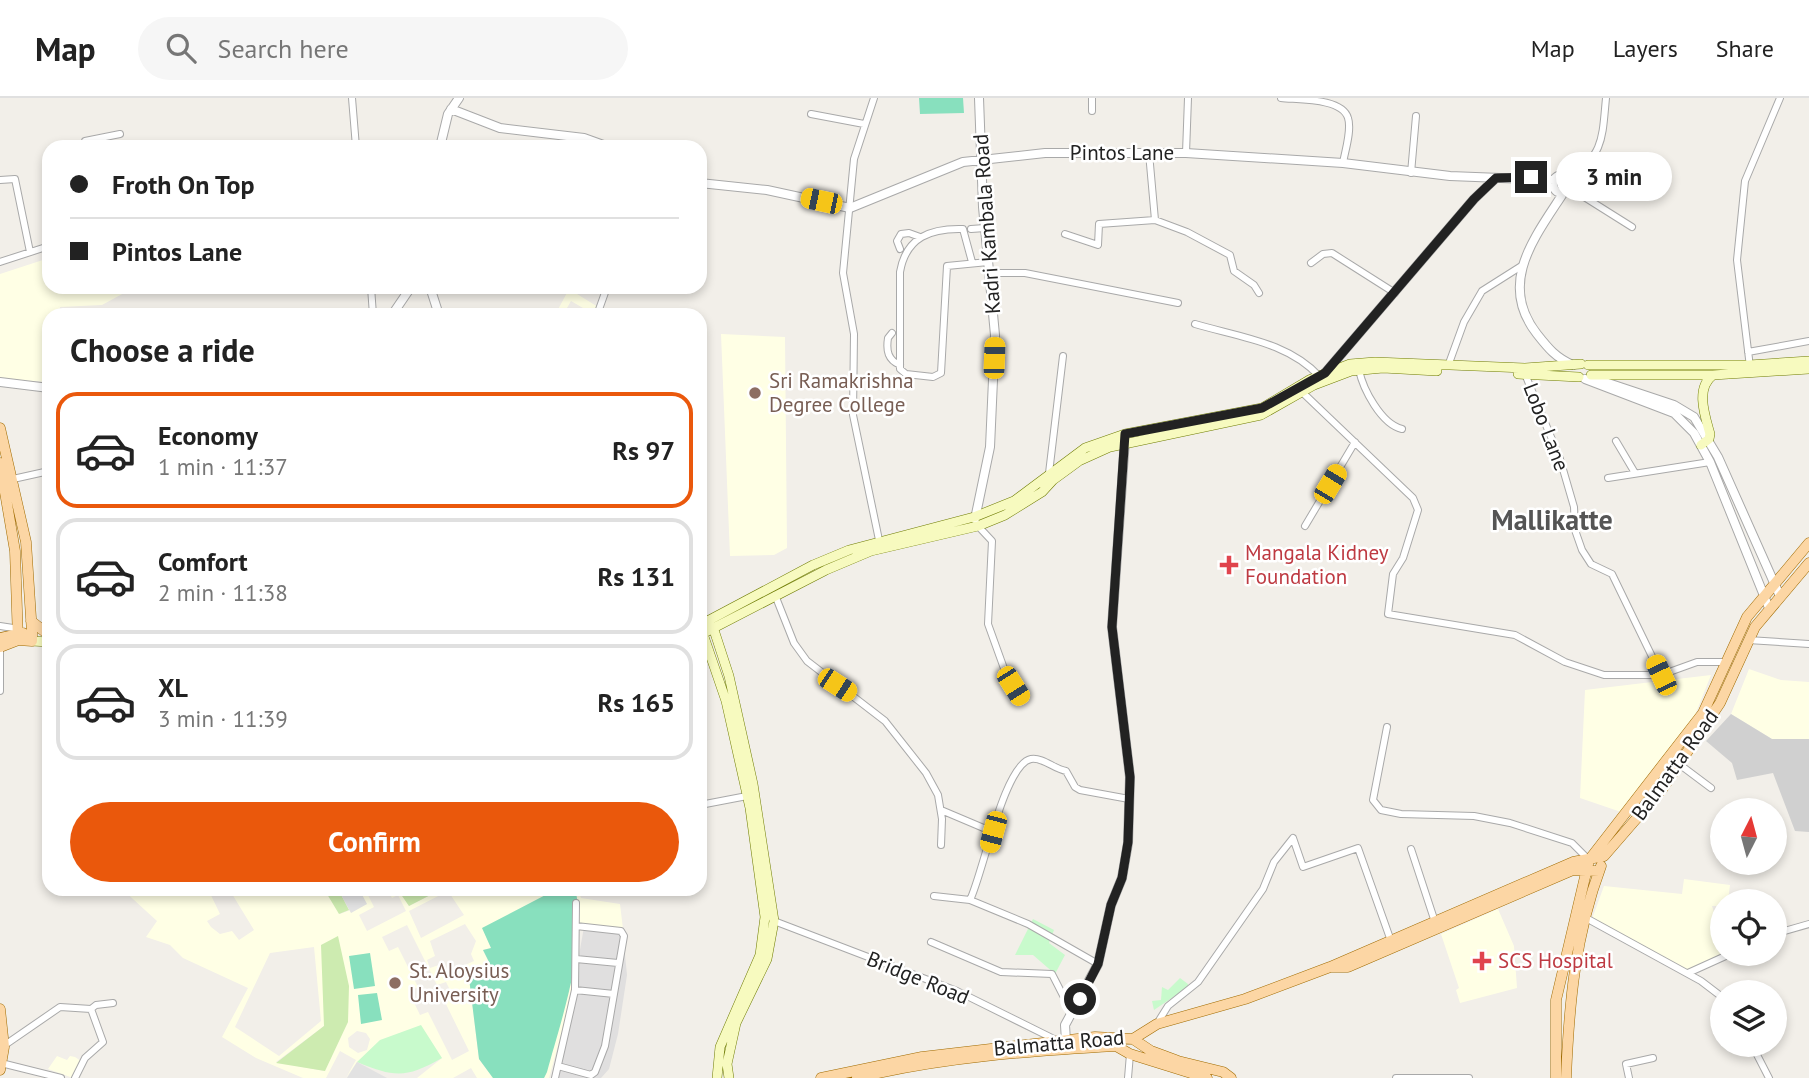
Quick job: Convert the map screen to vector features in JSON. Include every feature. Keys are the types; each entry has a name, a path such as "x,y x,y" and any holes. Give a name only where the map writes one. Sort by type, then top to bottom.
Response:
{"main road":[{"path":"707,628 776,598 826,570 871,551 1023,507 1079,461 1125,438 1261,415 1323,377 1359,370 1586,377 1713,375 1809,361"},
{"path":"707,628 772,587 849,550 879,540 976,521 1014,501 1085,448 1262,408 1350,365 1375,362 1525,368 1581,365 1809,369"},
{"path":"1581,365 1577,369 1586,377"},
{"path":"1705,442 1703,398 1705,383 1713,375"},
{"path":"0,428 26,542 32,637"},
{"path":"0,463 15,551 13,630 0,649"},
{"path":"1556,1078 1556,1000 1588,865 1703,713 1747,617 1809,543"},
{"name":"Balmatta Road","path":"1330,967 1348,967 1604,856 1663,788 1720,703 1748,640 1769,608 1809,563"},
{"path":"30,621 42,630"},
{"path":"13,630 42,640"},
{"path":"707,632 725,662 758,811 774,921 767,959 736,1023 727,1064 729,1078"},
{"path":"32,637 42,636"},
{"path":"707,636 726,701 747,796 765,917 760,955 723,1038 718,1078"},
{"path":"1566,1078 1569,995 1586,918 1604,856"},
{"name":"Balmatta Road","path":"821,1078 922,1057 1095,1037 1133,1039 1157,1024 1245,999 1330,967 1573,862 1588,865 1599,872"},
{"path":"0,1009 1,1066"},
{"path":"1132,1055 1133,1039"},
{"path":"1133,1039 1151,1051 1223,1072 1231,1078"},
{"path":"857,1078 922,1066 1116,1046 1132,1055 1207,1078"}],"street":[{"path":"352,98 355,140"},
{"path":"442,140 451,109 459,98"},
{"path":"874,98 854,159 843,264 854,334 853,415 879,540"},
{"name":"Kadri Kambala Road","path":"976,521 990,434 995,335 985,229 979,98"},
{"path":"1092,98 1092,111"},
{"path":"1186,153 1188,98"},
{"path":"1281,98 1336,101 1349,119 1343,163"},
{"path":"1581,365 1559,359 1531,326 1517,289 1522,265 1551,209 1592,162 1602,141 1606,98"},
{"path":"1750,369 1737,260 1745,181 1777,112 1780,98"},
{"path":"451,109 500,128 589,140"},
{"path":"811,114 864,124"},
{"path":"1411,173 1416,116"},
{"path":"90,140 120,134"},
{"name":"Pintos Lane","path":"850,208 963,162 1045,153 1186,153 1343,163 1411,173 1554,180 1560,175 1568,187"},
{"path":"1149,153 1156,220"},
{"path":"1195,324 1281,348 1298,357 1323,377 1474,199 1496,178"},
{"path":"0,180 15,179 30,252"},
{"path":"1554,180 1556,190 1568,187 1632,227"},
{"path":"707,184 767,190 850,208"},
{"path":"1065,234 1098,245 1099,224 1156,220 1187,232 1230,255 1234,271 1254,285 1259,293"},
{"path":"900,365 900,272 904,256 920,237 931,230 963,229 972,262"},
{"path":"971,229 985,229"},
{"path":"900,249 897,241 901,234 909,233 920,237"},
{"path":"0,262 42,248"},
{"path":"1311,262 1323,254 1332,253 1395,293"},
{"path":"892,333 888,338 888,354 906,374 933,377 941,373 945,268 949,265 988,262"},
{"path":"1448,366 1464,322 1482,291 1522,265"},
{"path":"989,273 1025,273 1178,303"},
{"path":"1748,352 1809,341"},
{"path":"1049,473 1063,356"},
{"path":"1359,370 1383,415 1393,426 1402,429"},
{"name":"Lobo Lane","path":"1525,374 1560,459 1574,506 1574,530 1582,550 1591,564 1612,574 1661,675"},
{"path":"1586,377 1675,405 1694,417 1780,596"},
{"path":"0,382 42,387"},
{"path":"1302,392 1413,498 1418,510 1403,558 1393,574 1388,614 1515,635 1565,662 1604,675 1661,675 1697,662 1728,662"},
{"path":"1063,1041 1065,1025 1098,964 1111,905 1122,878 1128,842 1129,799 1121,682 1112,627 1125,438"},
{"path":"1616,441 1635,473"},
{"path":"1305,526 1355,442"},
{"path":"1705,442 1710,462 1769,608"},
{"path":"1608,478 1710,462"},
{"path":"13,479 42,473"},
{"path":"976,521 992,541 988,624 1006,674 1021,699"},
{"path":"772,587 794,643 807,661 868,705 900,738 938,795 941,845"},
{"path":"0,626 13,630"},
{"path":"1748,640 1809,644"},
{"path":"0,649 0,691"},
{"path":"1387,727 1373,800 1381,810 1401,814 1488,817 1572,843 1588,865"},
{"path":"970,900 981,879 1007,789 1019,765 1028,759 1038,759 1066,771 1074,788 1129,799"},
{"path":"1679,764 1711,788"},
{"path":"707,804 747,796"},
{"path":"941,810 993,832"},
{"path":"1157,1024 1168,1006 1198,982 1263,889 1274,862 1293,838 1303,867 1358,848 1391,940"},
{"path":"1411,849 1435,922"},
{"path":"934,896 970,900 1028,924 1098,964"},
{"path":"555,1078 575,990 576,903"},
{"path":"1586,918 1688,973 1710,989"},
{"name":"Bridge Road","path":"774,921 957,991 1063,1041"},
{"path":"558,1066 594,1074 605,1046 622,932 576,926"},
{"path":"1787,931 1809,926"},
{"path":"931,942 1001,971 1052,974 1072,1013"},
{"path":"576,959 618,963"},
{"path":"1688,973 1710,963"},
{"path":"575,990 614,994"},
{"path":"2,1047 60,1007 91,1009 96,1005 113,1003"},
{"path":"75,1078 85,1058 103,1042 91,1009"},
{"path":"1128,1078 1132,1055"},
{"path":"1758,1057 1769,1078"},
{"path":"1629,1078 1626,1063 1653,1058"},
{"path":"1,1066 61,1078"},
{"path":"1396,1078 1469,1078"}],"shaded area":[{"path":"42,260 42,294 122,294 102,305 42,308 42,382 0,379 0,274"},
{"path":"566,294 577,294 598,307 583,308 571,301 567,308 559,308"},
{"name":"Sri Ramakrishna Degree College","path":"721,334 785,337 787,548 774,555 730,556"},
{"path":"1749,669 1781,680 1809,682 1809,739 1772,739 1731,714"},
{"path":"1711,675 1693,720 1621,812 1580,798 1585,690"},
{"path":"1731,714 1772,739 1809,739 1809,832 1795,831 1787,810 1787,798 1782,798 1773,773 1737,780 1732,763 1706,741"},
{"path":"1684,879 1730,885 1730,889 1710,889 1710,961 1688,971 1592,919 1604,886 1682,894"},
{"name":"St. Aloysius University","path":"130,896 211,896 220,914 207,921 220,934 232,931 239,940 254,930 233,896 328,896 340,914 366,904 362,896 368,896 374,907 359,915 367,931 406,911 398,896 403,896 409,906 428,896 438,896 409,911 421,938 464,915 451,896 545,896 483,928 491,948 483,950 491,966 469,978 479,1059 493,1078 477,1078 471,1068 453,1078 417,1078 442,1058 357,1062 346,1078 356,1060 340,1051 326,1078 303,1078 256,1058 222,1037 248,988 183,958 170,945 146,937 157,921","holes":["465,924 476,941 471,954 474,961 448,973 442,964 430,968 427,960 435,956 430,941","407,925 437,985 446,982 452,994 443,998 469,1051 452,1060 428,1012 420,1015 409,992 418,987 398,947 389,951 382,937","314,947 321,1021 279,1056 235,1027 270,953","324,1026 324,1071 276,1062","357,1031 366,1033 370,1039 367,1050 358,1053 349,1047 348,1038"]},
{"path":"342,896 363,896 367,904 351,913"},
{"name":"St. Aloysius University","path":"577,896 620,904 623,929 580,925 565,1020 549,1078 544,1078 571,981 580,911"},
{"name":"SCS Hospital","path":"1498,909 1514,946 1517,988 1460,1003 1456,990 1459,988 1441,934"},
{"path":"584,927 623,934 627,975 618,1034 609,1069 601,1078 552,1078 571,1000"},
{"path":"57,1056 67,1060 70,1056 75,1057 81,1061 73,1078 48,1069"},
{"path":"357,1062 387,1078 347,1078"}],"green space":[{"path":"919,98 963,98 964,113 920,114"},
{"path":"328,896 342,896 349,910 339,914"},
{"path":"402,896 428,896 409,906"},
{"path":"543,896 576,896 578,932 572,980 544,1078 493,1078 479,1059 469,978 491,966 483,950 491,948 482,928"},
{"path":"1033,919 1054,930 1049,943 1065,955 1055,974 1033,955 1015,955"},
{"path":"338,936 349,986 348,1022 325,1071 276,1063 324,1026 321,945"},
{"path":"370,953 375,986 354,989 349,956"},
{"path":"1180,978 1188,987 1154,1010 1152,1001 1161,1000 1162,987 1168,990"},
{"path":"377,993 382,1020 361,1024 358,995"},
{"path":"421,1025 442,1058 401,1074 382,1071 357,1062 380,1040"}],"place":[{"name":"Sri Ramakrishna Degree College","path":"755,393"},
{"name":"Mangala Kidney Foundation","path":"1229,565"},
{"name":"SCS Hospital","path":"1482,961"},
{"name":"St. Aloysius University","path":"395,983"}],"district":[{"name":"Mallikatte","path":"1552,520"}],"route":[{"path":"1080,999 1098,964 1111,905 1122,878 1128,842 1130,777 1121,682 1112,627 1120,474 1125,434 1262,408 1325,373 1353,344 1474,199 1496,178 1531,177"}]}
